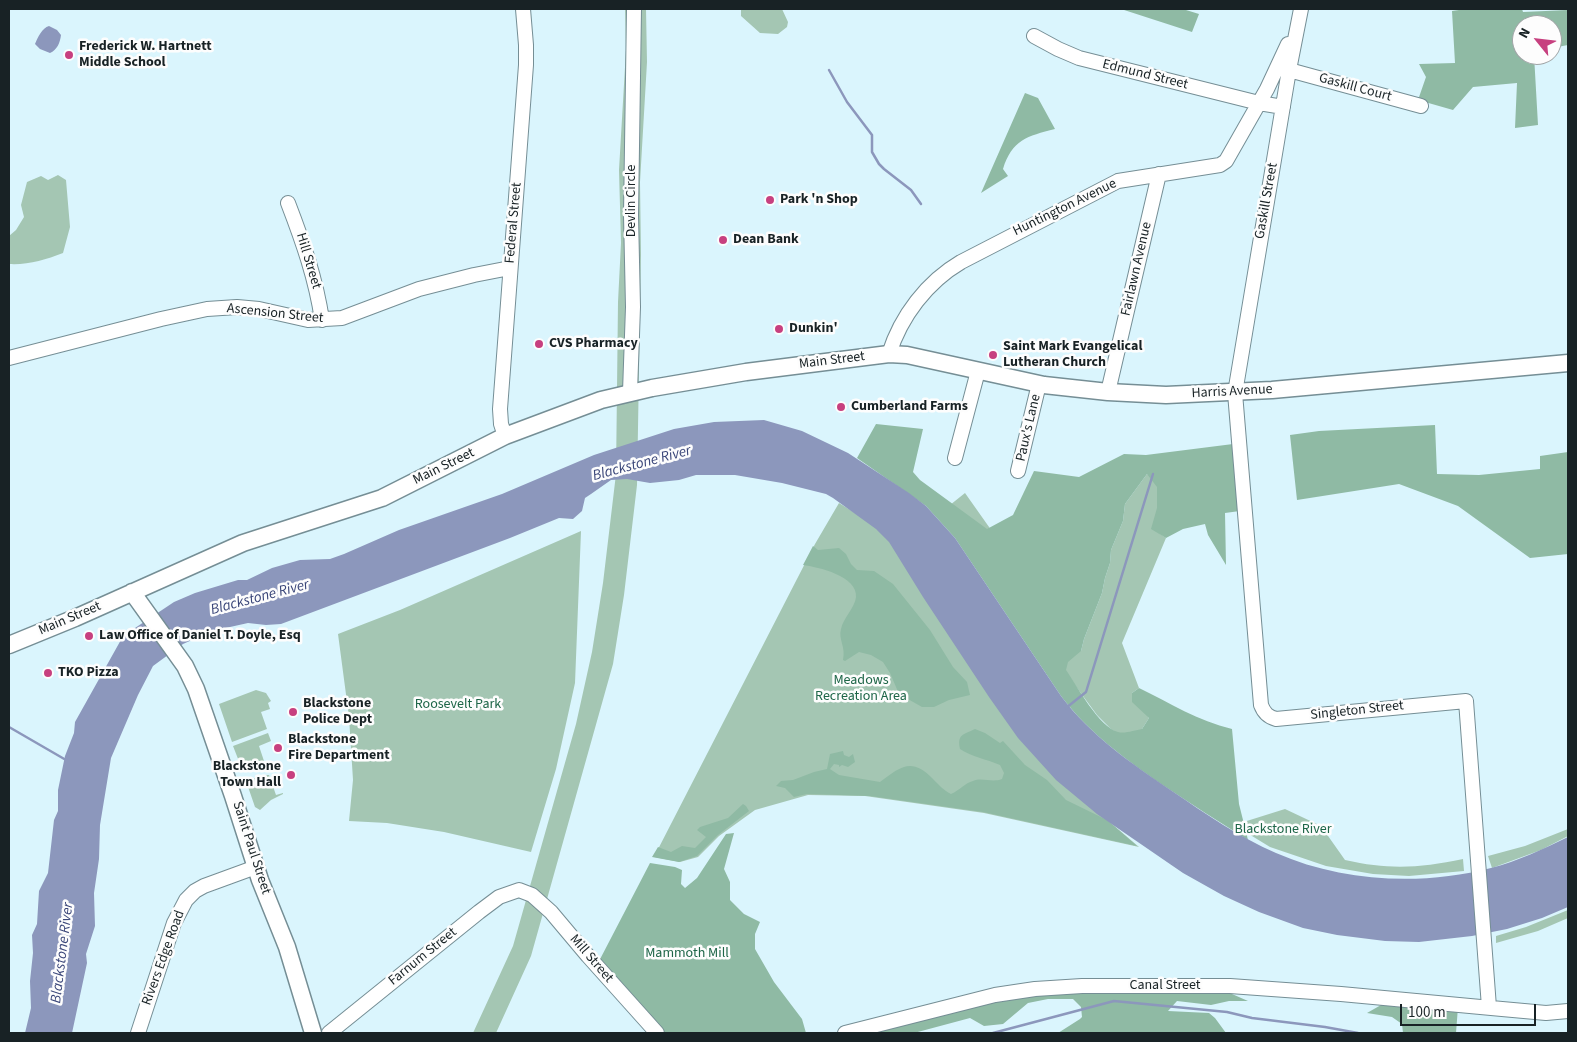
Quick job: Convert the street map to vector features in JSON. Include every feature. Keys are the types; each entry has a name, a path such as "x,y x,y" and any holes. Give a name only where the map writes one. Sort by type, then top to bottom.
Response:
{"main road":[{"name":"Main Street","path":"9,645 243,542 382,498 505,436 601,400 630,392 746,372 894,354"},
{"name":"Harris Avenue","path":"894,354 1039,384 1108,392 1166,395 1236,393 1568,363"},
{"name":"Saint Paul Street","path":"132,592 185,666 202,705 256,867 287,947 313,1033"}],"street":[{"name":"Federal Street","path":"505,436 501,424 500,409 526,65 522,9"},
{"name":"Devlin Circle","path":"630,392 633,307 631,215 634,9"},
{"name":"Gaskill Street","path":"1236,393 1289,70 1301,9"},
{"name":"Huntington Avenue","path":"894,354 902,325 916,303 931,284 951,268 999,241 1118,181 1220,164 1226,161 1259,104 1297,23"},
{"name":"Edmund Street","path":"1034,36 1058,50 1079,58 1259,104"},
{"name":"Gaskill Court","path":"1289,70 1421,106"},
{"path":"1259,104 1283,107"},
{"name":"Fairlawn Avenue","path":"1108,392 1159,174"},
{"name":"Hill Street","path":"288,203 308,255 318,291 322,320"},
{"name":"Ascension Street","path":"9,358 207,309 252,308 308,320 342,318 419,288 510,268"},
{"path":"955,458 978,371"},
{"name":"Paux's Lane","path":"1018,471 1039,384"},
{"name":"Singleton Street","path":"1236,393 1241,472 1263,710 1267,715 1276,719 1466,701 1489,1007"},
{"name":"Rivers Edge Road","path":"138,1033 174,923 186,900 195,891 204,886 256,867"},
{"name":"Farnum Street","path":"329,1033 479,912 510,892 522,890"},
{"name":"Mill Street","path":"522,890 540,901 551,912 657,1033"},
{"name":"Canal Street","path":"845,1033 994,995 1035,988 1082,986 1230,986 1302,990 1546,1013 1568,1011"}],"green space":[{"path":"625,9 646,9 647,62 640,182 641,255 637,485 624,595 613,664 531,956 496,1033 473,1033 513,946 576,724 592,652 603,583 616,474 618,302 621,243 619,170 626,50"},
{"path":"741,9 782,9 788,22 787,27 778,34 760,33 741,16"},
{"path":"1121,9 1186,9 1199,14 1192,32"},
{"path":"1466,9 1522,9 1523,12 1568,10 1568,45 1562,46 1562,15 1512,15 1512,65 1535,65 1538,125 1515,128 1517,83 1473,87 1453,110 1418,100 1426,77 1419,64 1455,63 1452,11"},
{"path":"1025,93 1038,98 1055,129 1036,134 1016,145 1003,169 1008,176 981,193"},
{"path":"58,175 66,180 70,227 63,253 36,262 9,264 9,236 16,230 24,217 21,205 27,182 41,176 48,180"},
{"path":"876,424 923,429 913,472 920,480 987,529 1013,515 1034,471 1079,477 1124,454 1146,455 1241,443 1247,510 1225,513 1226,565 1208,535 1205,524 1183,529 1166,538 1151,529 1157,508 1157,487 1147,474 1125,504 1123,521 1111,550 1110,563 1102,593 1081,651 1068,662 1066,670 1096,714 1111,729 1118,732 1142,729 1149,718 1132,702 1132,693 1139,688 1196,716 1232,729 1239,804 1248,840 1161,784 1108,744 1083,722 1061,696 955,538 926,506 857,458"},
{"path":"1435,425 1437,474 1479,475 1540,469 1540,456 1568,452 1568,554 1530,558 1458,506 1399,484 1297,500 1290,435 1319,431"},
{"name":"Blackstone River","path":"1147,474 1170,485 1156,531 1166,538 1122,643 1139,688 1132,693 1149,718 1142,729 1234,825 1110,728 1097,715 945,509 965,493 1059,626 1081,651 1102,593 1110,563 1111,550 1123,521 1125,504"},
{"name":"Meadows Recreation Area","path":"839,503 871,523 892,543 1105,818 1139,847 984,813 865,796 808,795 755,810 719,836 698,857 680,862 654,857 815,544"},
{"name":"Roosevelt Park","path":"581,531 575,683 556,769 531,852 444,832 387,823 349,821 353,780 349,717 338,634 400,610"},
{"path":"813,546 818,550 839,548 846,554 851,564 857,570 874,571 893,584 930,630 953,667 967,682 970,695 949,700 934,707 922,707 899,694 883,662 871,655 859,652 845,661 843,660 844,651 840,633 842,625 855,601 855,590 851,583 836,574 803,565"},
{"path":"256,690 266,693 271,701 268,703 270,709 261,712 267,729 232,742 219,704"},
{"path":"975,729 1000,743 1003,741 1025,765 1047,780 1066,800 1107,820 1137,846 983,812 870,796 807,794 794,797 785,788 776,786 781,781 793,780 827,769 830,754 843,751 844,755 849,757 853,754 855,762 848,767 842,765 839,767 839,765 834,764 830,769 839,775 880,782 900,768 913,766 926,772 943,789 951,794 967,783 976,780 1002,779 1004,773 1000,765 960,749 960,738"},
{"path":"268,733 271,741 259,746 264,761 242,769 233,746"},
{"path":"269,775 276,795 283,794 271,800 260,810 255,807 246,781"},
{"path":"743,804 749,811 718,835 697,856 679,862 652,857 658,847 671,852 682,846 695,848 706,837 697,830 700,827 728,818"},
{"name":"Blackstone River","path":"1285,809 1321,826 1345,860 1404,867 1463,859 1464,871 1409,876 1373,874 1326,866 1270,847 1234,825"},
{"path":"1568,829 1568,836 1541,850 1492,868 1488,856 1525,846"},
{"name":"Mammoth Mill","path":"734,833 724,869 730,882 730,900 744,914 760,922 755,934 755,949 774,982 802,1019 806,1033 658,1033 597,965 650,863 682,870 681,884 685,888 697,878 726,834"},
{"path":"1568,910 1568,918 1538,931 1496,943 1496,936 1526,927"},
{"path":"1218,990 1248,1001 1229,1001 1211,1005 1177,1001 1168,1011 1209,1013 1226,1033 1058,1033 1082,1017 1081,1007 1073,999 1048,999 1028,1003 1003,1024 984,1026 970,1018 914,1033 855,1033 1006,994"},
{"path":"1381,1005 1458,1007 1456,1033 1403,1033 1402,1024 1392,1017 1367,1013"}],"water":[{"path":"49,26 57,30 61,35 58,46 50,53 40,49 35,44 42,31"},
{"path":"764,420 802,431 848,453 926,506 955,538 1061,696 1085,724 1127,759 1223,825 1262,847 1301,863 1355,875 1410,879 1465,874 1491,868 1521,858 1568,837 1568,907 1542,918 1507,929 1472,936 1419,942 1385,941 1337,935 1303,928 1259,912 1224,896 1183,873 1097,814 1056,780 1018,738 989,697 889,542 876,529 833,498 826,494 782,483 735,475 696,475 679,480 650,483 627,479 611,480 585,498 582,511 573,519 559,518 281,624 248,623 212,631 183,644 153,666 138,695 111,758 100,825 99,859 94,893 95,926 86,954 87,963 72,1033 25,1033 31,1008 32,935 37,924 39,891 48,873 54,820 58,811 58,790 65,756 74,733 75,722 122,638 174,602 195,593 238,580 247,580 272,568 300,560 330,559 399,530 502,494 594,455 674,429 714,422"}],"waterway":[{"path":"829,70 847,102 872,135 872,152 879,164 911,190 921,204"},
{"path":"1066,708 1086,692 1153,474"},
{"path":"9,727 66,760"},
{"path":"993,1033 1114,1001 1227,1012 1252,1018 1358,1033"}],"place":[{"name":"Frederick W. Hartnett Middle School","path":"69,55"},
{"name":"Park 'n Shop","path":"770,200"},
{"name":"Dean Bank","path":"723,240"},
{"name":"Dunkin'","path":"779,329"},
{"name":"CVS Pharmacy","path":"539,344"},
{"name":"Saint Mark Evangelical Lutheran Church","path":"993,355"},
{"name":"Cumberland Farms","path":"841,407"},
{"name":"Law Office of Daniel T. Doyle, Esq","path":"89,636"},
{"name":"TKO Pizza","path":"48,673"},
{"name":"Blackstone Police Dept","path":"293,712"},
{"name":"Blackstone Fire Department","path":"278,748"},
{"name":"Blackstone Town Hall","path":"291,775"}]}
